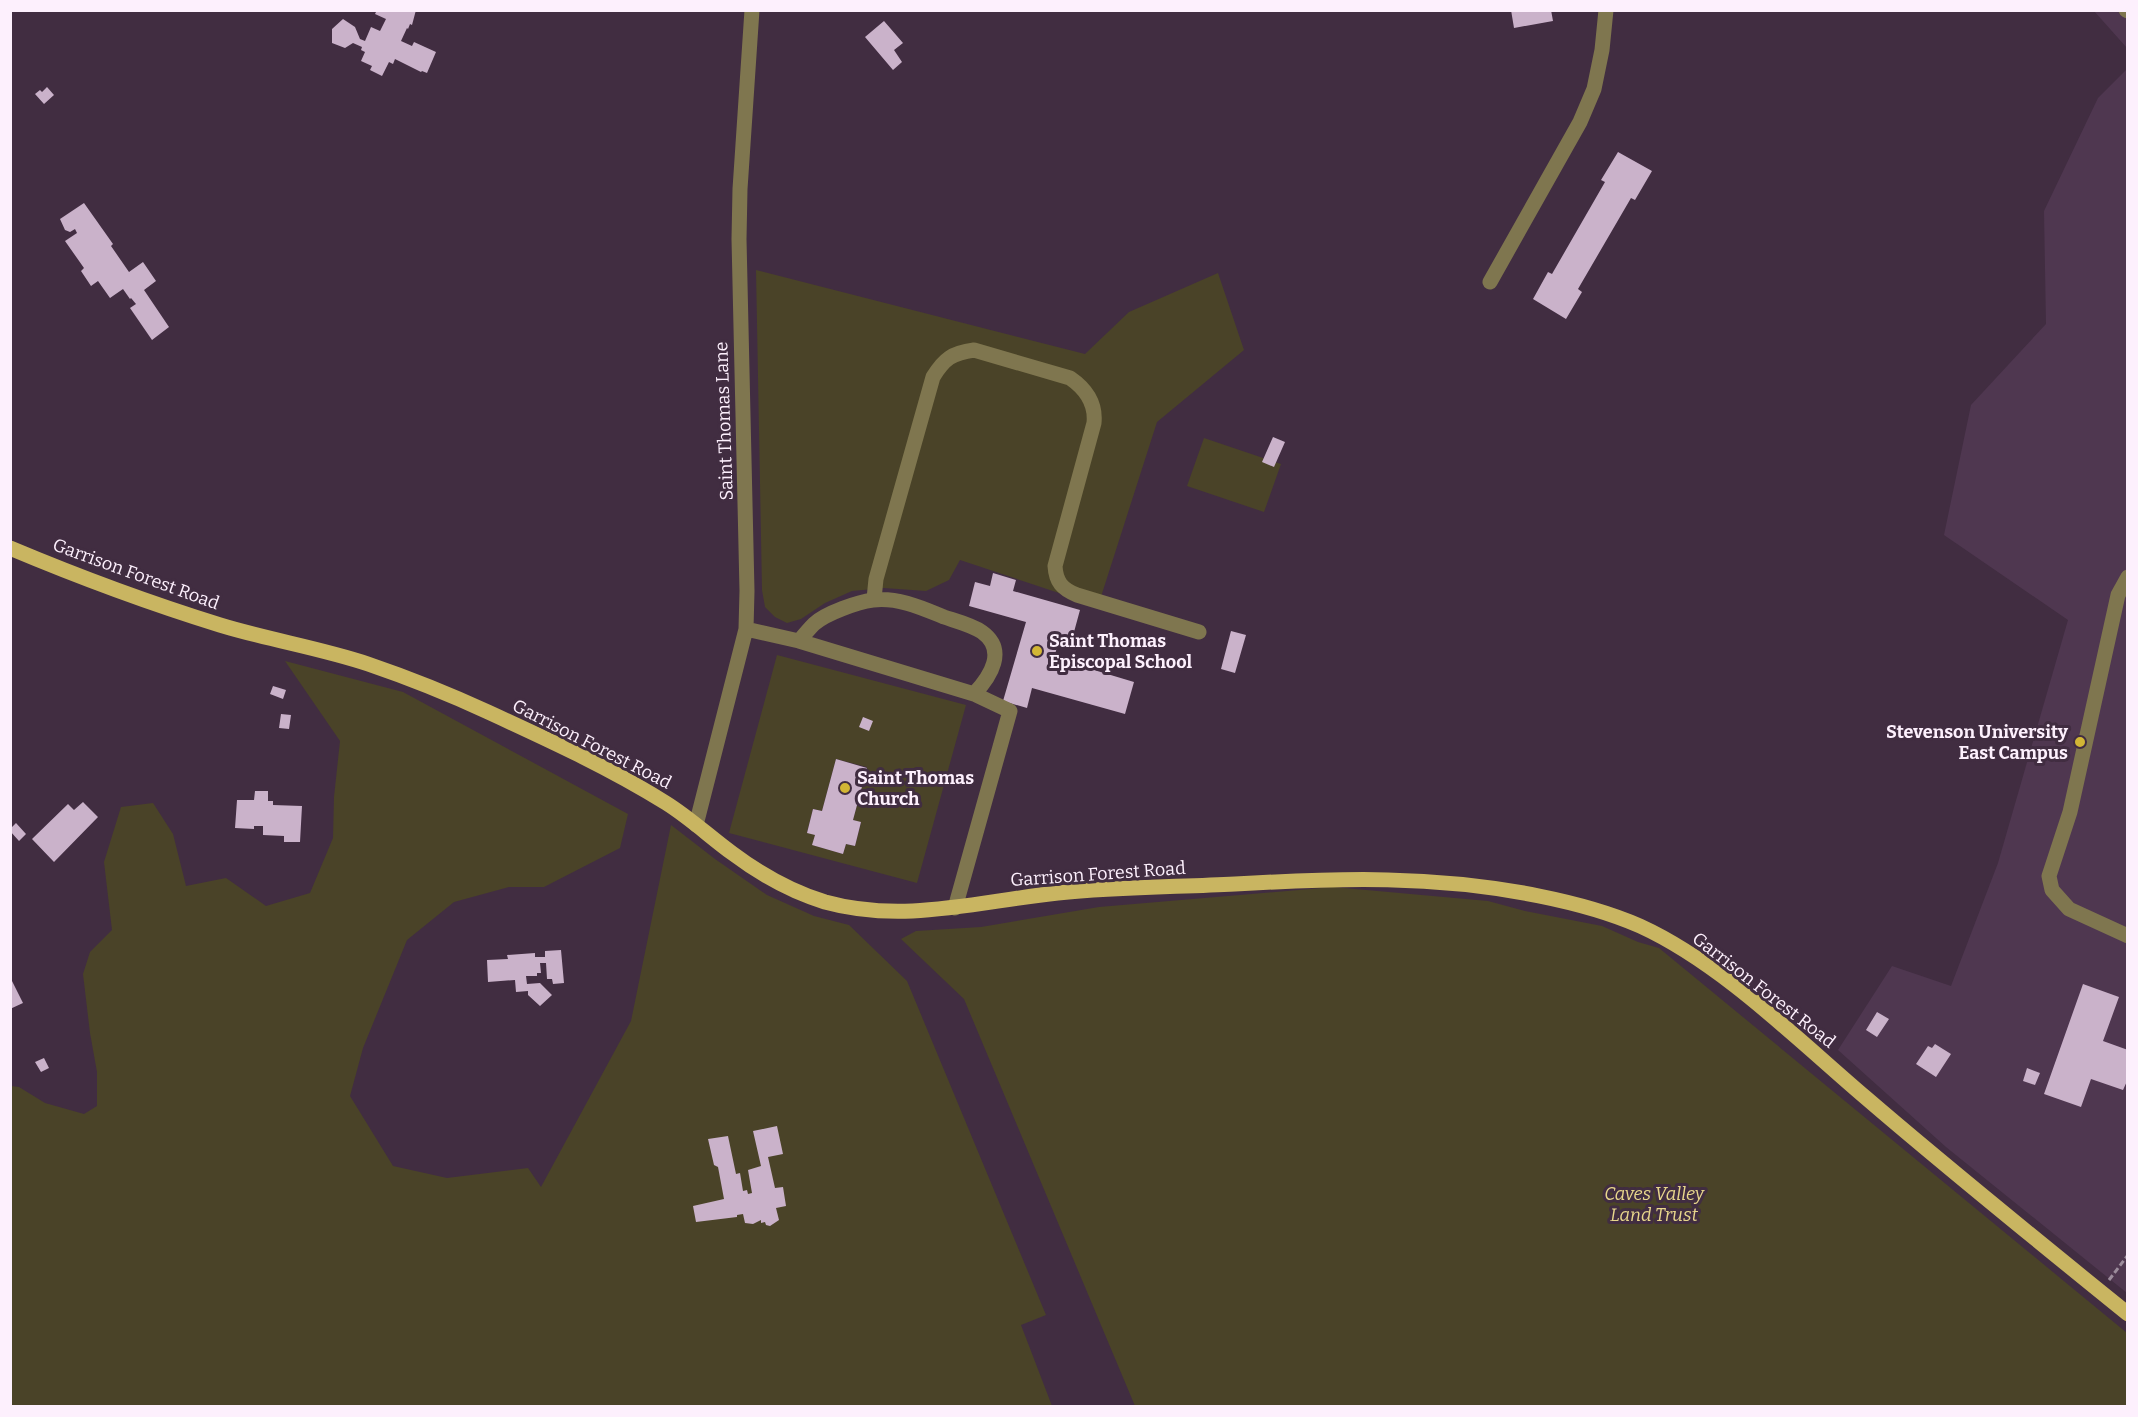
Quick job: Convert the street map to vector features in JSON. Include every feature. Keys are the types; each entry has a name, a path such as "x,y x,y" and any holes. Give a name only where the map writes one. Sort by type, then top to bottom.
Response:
{"main road":[{"name":"Garrison Forest Road","path":"10,548 153,603 224,626 364,663 428,686 633,783 673,807 758,871 791,889 825,902 895,913 955,908 1060,893 1336,878 1413,879 1471,885 1528,894 1604,912 1641,927 1679,947 1714,970 1922,1146 2127,1314"}],"street":[{"name":"Saint Thomas Lane","path":"696,825 746,629 739,239 752,10"},
{"path":"1490,282 1580,122 1594,89 1602,50 1606,10"},
{"path":"874,599 876,579 933,378 948,358 959,352 974,350 1070,378 1080,385 1093,405 1094,423 1055,566 1060,585 1077,595 1199,632"},
{"path":"2127,577 2118,595 2070,812 2049,876 2052,890 2069,909 2127,936"},
{"path":"799,641 816,622 840,609 874,599 910,603 981,632 992,642 996,654 994,668 986,682 974,694"},
{"path":"746,629 799,641 974,694 1010,711 955,908"}],"path":[{"path":"2100,1292 2127,1255"}],"shaded area":[{"path":"2094,11 2127,11 2127,48"},
{"name":"Stevenson University East Campus","path":"2127,69 2127,1293 1946,1147 1838,1050 1892,966 1951,986 1998,863 2068,620 1944,535 1971,405 2046,324 2044,211 2098,98"}],"green space":[{"path":"756,270 1085,354 1129,312 1218,273 1244,350 1157,422 1098,606 960,560 949,580 926,591 884,588 852,591 825,603 801,619 787,623 775,617 765,607 762,590"},
{"path":"1204,438 1281,464 1264,512 1187,486"},
{"path":"777,655 966,705 917,883 729,833","holes":["836,759 867,767 853,820 861,823 855,846 846,844 843,854 813,845 815,835 807,832 813,809 822,811"]},
{"path":"285,661 403,692 628,814 620,848 544,887 509,887 454,902 407,940 363,1048 350,1096 393,1166 447,1178 528,1168 541,1187 631,1021 671,825 767,895 814,916 849,925 907,981 1046,1315 1021,1325 1052,1406 11,1406 11,1086 19,1087 45,1103 84,1114 97,1106 97,1072 83,974 90,952 112,930 104,862 121,807 153,803 173,834 186,886 226,878 266,906 310,893 333,838 334,797 340,741"},
{"name":"Caves Valley Land Trust","path":"1333,887 1488,901 1525,911 1602,926 1638,942 1659,948 2127,1333 2127,1406 1135,1406 964,999 901,939 916,931 981,927 1099,907"}],"building":[{"path":"377,10 416,10 412,25 410,24 407,28 401,41 412,46 414,42 436,52 427,73 395,59 393,64 389,62 382,76 370,70 372,66 361,61 365,52 361,50 362,47 353,43 345,48 332,43 332,29 343,19 355,27 360,39 365,41 371,27 380,31 386,19 375,14"},
{"path":"1511,10 1551,10 1553,21 1514,28"},
{"path":"884,21 903,43 894,50 902,62 893,70 865,37"},
{"path":"47,87 54,95 44,104 35,94"},
{"path":"1618,152 1652,171 1635,200 1631,198 1578,289 1582,292 1566,319 1533,299 1548,272 1552,274 1605,182 1601,180"},
{"path":"84,203 113,244 111,246 129,272 143,262 156,281 144,290 169,327 152,340 130,308 136,304 131,298 123,289 110,298 98,281 91,286 81,271 84,268 65,241 77,233 75,229 70,232 65,230 60,219"},
{"path":"1273,437 1285,442 1274,467 1262,462"},
{"name":"Saint Thomas Episcopal School","path":"993,573 1016,580 1013,591 1080,610 1071,643 1059,640 1054,658 1134,682 1125,714 1032,688 1027,708 1003,701 1026,622 969,606 975,582 990,586"},
{"path":"1231,631 1246,635 1235,673 1221,669"},
{"path":"273,686 286,690 283,699 270,694"},
{"path":"281,714 291,715 289,729 279,728"},
{"path":"863,717 873,721 869,731 859,727"},
{"name":"Saint Thomas Church","path":"836,759 867,768 853,820 861,822 855,846 846,844 843,854 812,845 815,835 807,833 813,809 822,811"},
{"path":"255,791 268,791 268,801 273,801 273,805 302,806 300,842 284,842 284,836 263,835 263,826 254,826 254,829 235,828 237,800 254,800"},
{"path":"83,802 98,817 54,862 32,839 68,804 74,810"},
{"path":"16,823 26,834 19,841 10,831"},
{"path":"561,950 564,983 553,984 552,979 547,979 546,963 540,963 541,973 537,973 537,976 526,976 527,984 540,983 552,995 540,1006 528,995 528,991 516,992 515,980 488,982 487,960 508,959 507,955 535,953 535,957 545,957 545,951"},
{"path":"10,981 23,1003 10,1009"},
{"path":"2083,984 2119,997 2103,1041 2128,1050 2128,1079 2123,1090 2091,1079 2081,1107 2044,1094"},
{"path":"1877,1012 1889,1019 1877,1037 1866,1030"},
{"path":"1935,1044 1951,1054 1936,1077 1916,1064 1928,1046 1932,1048"},
{"path":"44,1058 49,1068 41,1072 35,1062"},
{"path":"2027,1068 2040,1073 2035,1085 2023,1081"},
{"path":"777,1126 783,1154 768,1157 775,1188 783,1187 786,1206 776,1208 779,1220 770,1226 765,1222 761,1223 761,1220 753,1224 745,1223 743,1214 737,1217 696,1222 693,1206 724,1199 718,1167 714,1165 708,1139 728,1136 736,1174 740,1173 743,1191 747,1190 748,1194 752,1193 748,1170 761,1166 753,1131"}],"place":[{"name":"Saint Thomas Episcopal School","path":"1037,651"},
{"name":"Stevenson University East Campus","path":"2080,742"},
{"name":"Saint Thomas Church","path":"845,788"}]}
